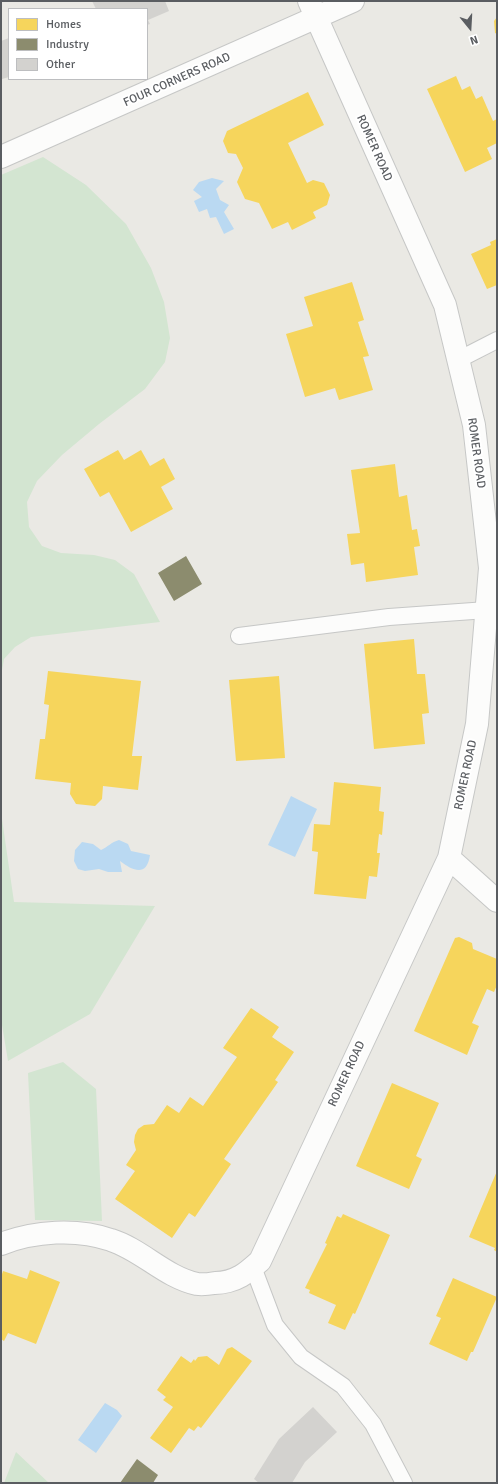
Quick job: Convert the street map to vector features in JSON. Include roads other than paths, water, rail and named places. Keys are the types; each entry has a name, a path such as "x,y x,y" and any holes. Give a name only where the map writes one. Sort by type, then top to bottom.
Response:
{"street":[{"name":"FOUR CORNERS ROAD","path":"1,157 312,10 353,1"},
{"name":"ROMER ROAD","path":"1,1244 17,1238 49,1232 81,1234 103,1238 111,1240 145,1256 180,1279 198,1284 222,1283 240,1276 260,1261 449,858 478,724 490,568 474,425 445,305 312,10"},
{"path":"449,858 497,901"}],"lane":[{"path":"458,360 497,340"},
{"path":"239,636 389,618 487,610"},
{"path":"253,1266 275,1325 302,1357 343,1386 373,1424 404,1483"}],"water":[{"path":"212,178 224,181 216,189 220,200 229,205 224,212 234,229 224,234 216,217 210,218 207,209 199,212 194,201 202,197 193,190 199,182"},
{"path":"291,796 317,809 295,857 268,845"},
{"path":"119,840 128,844 131,851 150,855 146,867 139,870 134,869 120,861 122,872 108,872 99,869 85,871 78,869 74,861 75,850 82,842 93,844 101,850"},
{"path":"105,1403 117,1410 122,1416 96,1453 78,1440"}]}
